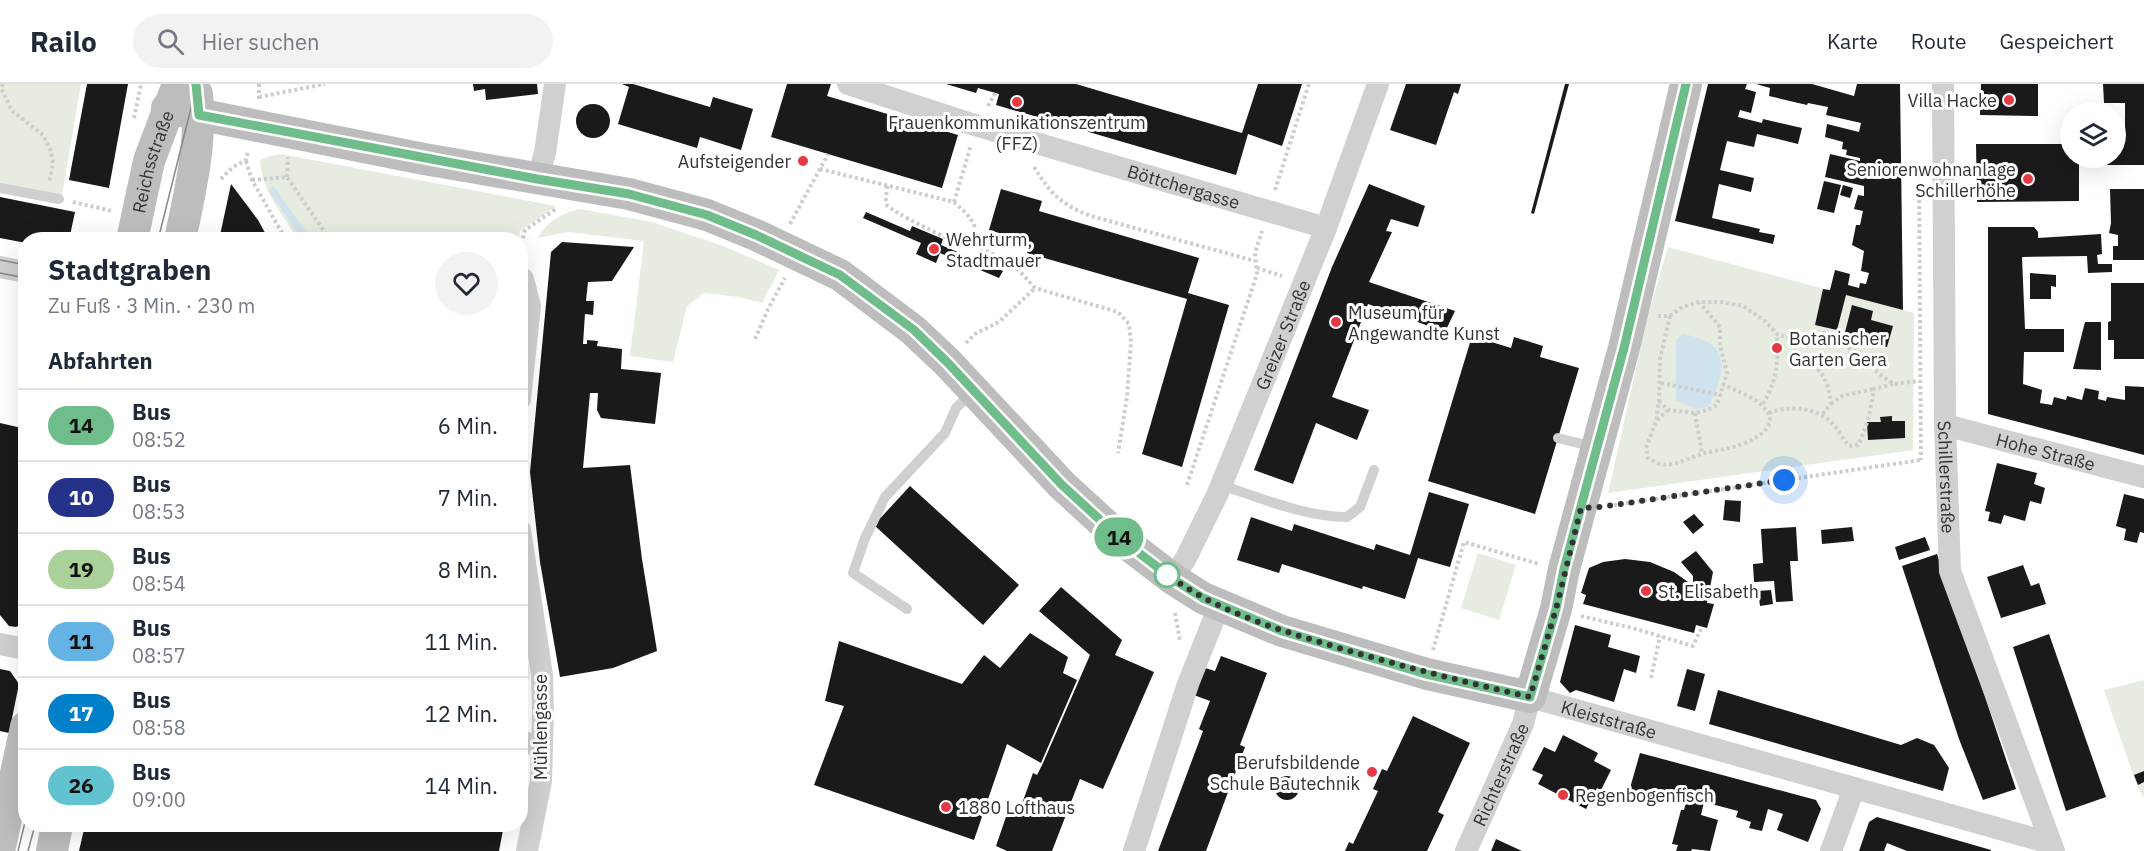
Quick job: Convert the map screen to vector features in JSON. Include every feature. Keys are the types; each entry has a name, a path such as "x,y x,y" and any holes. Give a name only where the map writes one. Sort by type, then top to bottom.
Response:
{"main road":[{"name":"Reichsstraße","path":"182,232 194,172 199,115 196,84"},
{"path":"1530,697 1556,609 1629,326 1686,84"},
{"name":"Reichsstraße","path":"134,232 149,161 173,96"},
{"name":"Kleiststraße","path":"173,96 199,115 256,111 537,179 629,194 707,215 756,235 840,275 914,330 974,390 1062,485 1122,540 1173,579 1219,606 1282,631 1426,674 1530,697"},
{"path":"0,847 18,764"},
{"path":"52,851 56,832"}],"street":[{"path":"537,179 545,153 555,84"},
{"name":"Böttchergasse","path":"848,84 908,93 978,126 1326,228"},
{"name":"Greizer Straße","path":"1173,579 1186,558 1221,485 1326,228 1378,84"},
{"name":"Schillerstraße","path":"1943,84 1945,425 1950,571 2052,847"},
{"path":"0,267 18,270"},
{"path":"528,298 530,306 528,325"},
{"name":"Hohe Straße","path":"1945,425 2144,477"},
{"name":"Mühlengasse","path":"527,851 541,781 531,744 542,675 528,583"},
{"path":"1134,851 1188,684 1219,606"},
{"path":"0,644 18,647"},
{"name":"Kleiststraße","path":"1530,697 1854,788 2052,847"},
{"name":"Richterstraße","path":"1466,851 1523,724 1530,697"},
{"path":"1831,851 1854,788"}],"lane":[{"path":"0,188 59,199"},
{"path":"907,609 853,573 865,538 885,497 945,433 956,408 974,390"},
{"path":"1558,438 1597,448"},
{"path":"1221,485 1312,513 1329,517 1347,517 1360,507 1374,470"}],"path":[{"path":"134,119 141,84"},
{"path":"258,84 256,111 246,160 252,180 281,232"},
{"path":"256,111 325,84"},
{"path":"1187,485 1257,274 1255,253 1310,84"},
{"path":"1,87 12,111 43,135 51,152 53,164 47,197"},
{"path":"954,202 978,126 995,93"},
{"path":"1037,143 1033,165 1054,197 1070,208 1091,216 1255,261"},
{"path":"218,187 222,178 233,167 246,160"},
{"path":"1581,508 1921,460 1919,167"},
{"path":"820,169 954,202 974,224 976,236 983,249 1015,266 1035,288 1118,312 1129,324 1131,342 1127,397 1118,453"},
{"path":"252,180 287,177 325,232"},
{"path":"887,186 888,208 957,242 969,241 976,236"},
{"path":"59,199 114,212"},
{"path":"524,232 557,208"},
{"path":"947,362 975,334 999,322 1035,288"},
{"path":"1689,305 1699,302 1722,302 1743,306 1765,321 1777,334 1792,339 1824,333 1865,358 1879,374 1894,384"},
{"path":"1659,401 1668,410 1695,413 1717,405 1727,373 1720,345 1720,327 1699,302"},
{"path":"755,339 768,309"},
{"path":"1670,316 1660,359 1661,383 1656,421 1646,448 1648,458 1661,465 1682,461 1745,443 1763,434 1769,423 1769,413 1763,404 1748,394 1724,385"},
{"path":"1763,404 1774,385 1778,360 1777,334"},
{"path":"1792,339 1794,351 1813,363 1825,377 1831,404"},
{"path":"1822,414 1842,396 1894,384 1919,381"},
{"path":"1661,383 1721,395"},
{"path":"1769,413 1779,409 1799,409 1822,414 1834,425 1849,446 1858,444 1863,436 1874,389"},
{"path":"1656,421 1668,410"},
{"path":"1695,413 1702,454"},
{"path":"1426,674 1464,542 1508,555"},
{"path":"1173,579 1175,612 1181,643"},
{"path":"1592,619 1693,646 1702,627"},
{"path":"1651,678 1660,636"}],"shaded area":[{"path":"0,84 81,84 62,195 0,184"},
{"path":"281,154 556,206 520,232 294,232 264,182 260,160"},
{"path":"580,209 652,222 723,246 779,270 762,303 739,297 704,293 687,306 673,362 630,356 644,241 568,232 538,238 545,227 555,219"},
{"name":"Botanischer Garten Gera","path":"1668,247 1914,313 1913,450 1608,493 1648,316"},
{"path":"1478,553 1516,565 1499,620 1461,608"},
{"path":"2144,680 2144,798 2137,786 2104,690"}],"water":[{"path":"1682,334 1710,344 1717,351 1721,360 1719,381 1708,407 1695,409 1676,400 1676,341"}],"building":[{"path":"87,84 128,84 109,188 69,180"},
{"path":"473,84 537,84 538,94 486,100 485,89 474,91"},
{"path":"622,84 633,84 710,107 713,97 753,109 741,150 700,137 697,148 618,124 629,87"},
{"path":"787,84 831,84 827,96 958,135 942,188 771,137"},
{"path":"946,84 1076,84 1242,133 1258,84 1302,84 1282,146 1248,134 1236,175 996,105 999,94 978,88 976,93"},
{"path":"1406,84 1461,84 1458,94 1454,92 1436,145 1390,130"},
{"path":"1565,84 1569,84 1534,214 1531,213"},
{"path":"1708,84 1747,84 1745,89 1756,92 1751,113 1740,110 1738,117 1762,123 1763,119 1802,128 1798,144 1757,134 1754,147 1727,141 1720,170 1754,178 1751,192 1719,184 1712,218 1760,229 1759,232 1775,235 1773,244 1675,221"},
{"path":"1756,84 1812,84 1854,96 1857,84 1900,84 1903,310 1846,295 1837,330 1815,325 1823,289 1830,290 1835,270 1850,274 1848,285 1859,288 1860,283 1866,284 1869,273 1861,271 1864,251 1852,245 1856,225 1860,225 1863,211 1854,209 1858,195 1864,196 1864,186 1825,177 1830,154 1860,161 1860,158 1846,155 1847,150 1842,149 1843,142 1825,137 1827,124 1859,132 1861,123 1826,115 1828,107 1808,103 1807,105 1769,96 1770,88"},
{"name":"Villa Hacke","path":"1981,84 2038,84 2038,116 1980,115"},
{"path":"2103,84 2144,84 2144,165 2126,165 2126,102 2104,102"},
{"path":"593,104 605,109 610,121 605,133 593,138 581,133 576,121 581,109"},
{"name":"Seniorenwohnanlage Schillerhöhe","path":"1976,144 2060,144 2060,168 2079,168 2079,201 1977,202"},
{"path":"1824,181 1841,185 1834,213 1817,209"},
{"path":"231,184 265,232 221,232"},
{"path":"1369,184 1425,206 1418,227 1391,219 1386,231 1392,232 1369,282 1455,311 1445,332 1368,304 1332,397 1369,410 1357,440 1316,423 1293,484 1254,470 1332,267"},
{"path":"1843,185 1853,188 1850,198 1840,195"},
{"path":"1001,189 1042,201 1039,211 1199,258 1188,293 1229,305 1182,467 1142,454 1187,299 1027,253 1030,242 989,230"},
{"path":"2110,189 2144,189 2144,260 2113,260 2113,246 2118,246 2118,235 2109,233"},
{"path":"0,197 75,212 71,232 18,232 18,241 0,238"},
{"name":"Wehrturm, Stadtmauer","path":"866,212 910,231 912,226 943,239 941,245 1003,271 999,278 940,253 936,263 916,254 921,243 863,218"},
{"path":"1988,227 2034,227 2038,232 2038,238 2101,234 2102,254 2097,255 2098,264 2112,264 2112,272 2088,273 2087,256 2022,257 2025,329 2064,329 2064,352 2024,352 2023,384 2042,390 2040,403 2052,405 2054,397 2066,400 2067,396 2082,400 2085,388 2099,391 2098,399 2106,401 2107,397 2125,400 2125,386 2144,387 2144,455 1988,414"},
{"path":"562,242 634,247 612,281 588,282 586,301 594,301 593,315 585,314 583,344 587,344 587,340 598,341 597,346 622,349 621,369 661,373 655,424 601,418 597,410 598,393 590,393 583,468 630,465 657,651 613,668 560,677 540,562 530,472 551,252"},
{"path":"2030,273 2056,275 2056,287 2051,286 2051,299 2030,299"},
{"path":"2111,283 2144,283 2144,359 2114,359 2114,340 2108,340 2108,322 2111,321"},
{"path":"1852,305 1873,311 1871,320 1893,326 1887,347 1844,336"},
{"path":"2085,322 2101,322 2101,370 2073,369"},
{"path":"1472,336 1511,348 1514,337 1543,346 1540,357 1579,368 1535,514 1428,481"},
{"path":"1892,416 1892,421 1905,421 1905,438 1868,440 1867,422 1881,422 1880,417"},
{"path":"0,423 18,427 18,626 9,626 0,615"},
{"path":"1997,463 2037,473 2034,484 2045,488 2041,504 2030,501 2025,521 2004,515 2001,524 1988,521 1990,512 1985,511"},
{"path":"910,486 1019,585 983,625 874,525"},
{"path":"1429,492 1469,504 1450,567 1418,558 1405,599 1363,586 1362,589 1282,564 1279,573 1237,560 1251,517 1292,531 1294,524 1374,550 1376,544 1410,555"},
{"path":"2124,494 2144,499 2144,533 2140,532 2137,543 2124,540 2126,529 2116,526"},
{"path":"1725,500 1741,501 1740,522 1723,520"},
{"path":"1694,514 1704,525 1693,534 1683,522"},
{"path":"1796,527 1798,561 1790,561 1793,601 1776,602 1774,581 1754,582 1753,564 1763,563 1761,529"},
{"path":"1852,527 1854,541 1822,544 1821,530"},
{"path":"1925,537 1930,550 1899,560 1895,547"},
{"name":"St. Elisabeth","path":"1696,551 1713,572 1707,603 1714,604 1707,628 1696,625 1694,633 1583,604 1586,595 1581,593 1589,568 1603,562 1625,559 1650,562 1674,572 1698,589 1699,585 1693,582 1693,576 1681,562"},
{"path":"1937,554 2016,789 1983,800 1959,739 1902,566"},
{"path":"2023,565 2031,586 2039,583 2046,604 2001,618 1987,577"},
{"path":"1061,587 1122,640 1115,655 1154,672 1103,789 1080,779 1052,851 1007,851 996,846 1009,808 1019,812 1033,773 1037,775 1043,763 1090,655 1039,611"},
{"path":"1771,590 1773,604 1760,606 1758,591"},
{"path":"1575,625 1611,635 1608,647 1640,656 1636,673 1624,669 1614,702 1576,690 1570,693 1560,682"},
{"path":"1030,633 1068,657 1063,673 1077,680 1041,763 1007,744 974,840 814,785 844,706 825,701 839,641 962,684 984,655 1000,668"},
{"path":"2049,634 2106,797 2066,811 2013,647"},
{"path":"1221,656 1267,673 1240,745 1245,747 1206,851 1158,851 1203,731 1199,729 1210,701 1191,694 1202,667 1215,671"},
{"path":"0,669 10,671 18,683 18,689 9,733 0,731"},
{"path":"1687,669 1705,674 1695,711 1677,706"},
{"path":"1718,690 1901,745 1917,738 1934,745 1949,768 1943,791 1709,724"},
{"path":"1413,716 1470,743 1438,812 1444,815 1427,851 1345,851 1349,842 1353,844 1378,791 1373,789 1382,769 1387,771"},
{"name":"Regenbogenfisch","path":"1563,735 1598,753 1594,761 1611,770 1601,790 1597,788 1586,809 1538,784 1543,775 1532,770 1544,747 1555,752"},
{"path":"1640,753 1816,800 1821,809 1808,842 1777,830 1783,814 1768,809 1762,831 1749,828 1751,822 1736,817 1738,811 1704,802 1701,815 1718,820 1710,851 1692,849 1691,851 1676,851 1678,845 1672,844 1681,810 1684,810 1687,799 1654,791 1652,801 1628,795"},
{"path":"2144,771 2144,782 2138,785 2134,775"},
{"path":"1287,776 1296,779 1299,788 1296,797 1287,800 1278,797 1275,788 1278,779"},
{"path":"1877,817 1991,851 1907,851 1887,843 1884,851 1859,851 1869,822"},
{"path":"83,832 503,832 499,851 79,851"},
{"path":"1496,839 1522,851 1491,851"}],"waterway":[{"path":"273,191 301,232"}],"tram line":[{"path":"160,232 197,84"},
{"path":"0,260 18,263"},
{"path":"0,273 18,276"},
{"path":"18,851 23,832"},
{"path":"28,851 33,832"}],"bus line":[{"name":"14","path":"196,84 199,115 424,159 629,194 707,215 756,235 840,275 914,330 1010,427 1062,485 1122,540 1173,579 1203,598 1282,631 1426,674 1530,697 1556,609 1564,569 1624,348 1686,84"}],"place":[{"name":"Villa Hacke","path":"2009,100"},
{"name":"Frauenkommunikationszentrum (FFZ)","path":"1017,102"},
{"name":"Aufsteigender","path":"803,161"},
{"name":"Seniorenwohnanlage Schillerhöhe","path":"2028,179"},
{"name":"Wehrturm, Stadtmauer","path":"934,249"},
{"name":"Museum für Angewandte Kunst","path":"1336,322"},
{"name":"Botanischer Garten Gera","path":"1777,348"},
{"name":"St. Elisabeth","path":"1646,591"},
{"name":"Berufsbildende Schule Bautechnik","path":"1372,772"},
{"name":"Regenbogenfisch","path":"1563,795"},
{"name":"1880 Lofthaus","path":"946,807"}],"route":[{"path":"1167,575 1165,573 1219,606 1282,631 1426,674 1530,697 1556,609 1564,569 1581,508 1784,480"}]}
